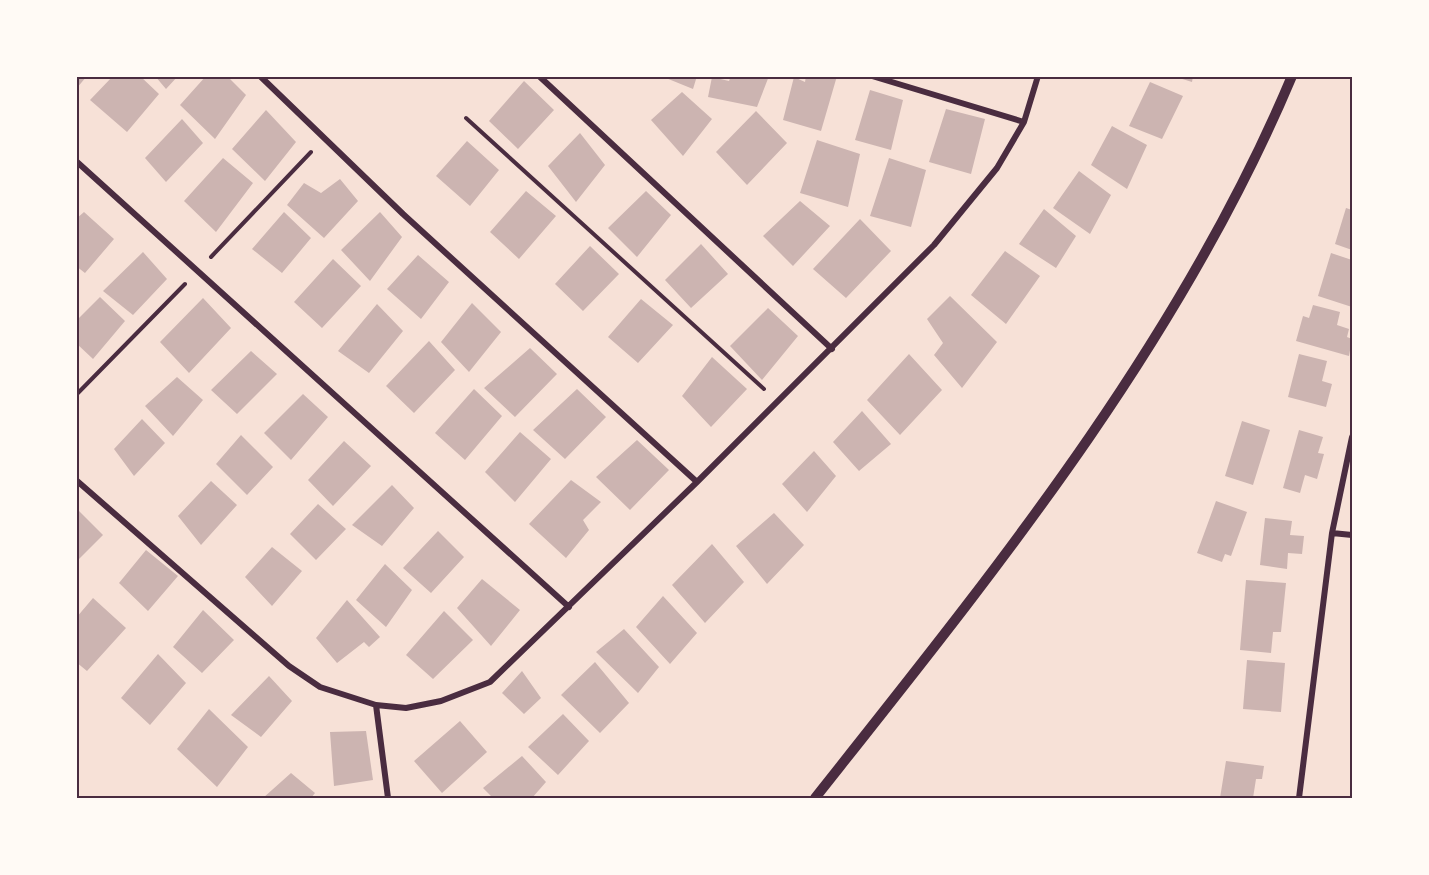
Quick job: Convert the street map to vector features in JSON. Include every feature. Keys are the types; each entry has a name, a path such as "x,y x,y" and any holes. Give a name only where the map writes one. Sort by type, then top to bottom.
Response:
{"street":[{"path":"260,76 402,214 697,482"},
{"path":"539,76 832,349"},
{"path":"872,76 1024,122"},
{"path":"76,480 289,666 320,687 376,705 406,708 441,701 490,682 697,482 934,245 997,168 1024,122 1038,76"},
{"path":"815,798 1045,503 1126,383 1223,219 1292,76"},
{"path":"76,160 569,607"},
{"path":"1299,798 1332,533 1353,437"},
{"path":"1332,533 1353,535"},
{"path":"376,705 388,798"}],"path":[{"path":"466,118 778,402"}],"building":[{"path":"76,76 87,76 76,89"},
{"path":"113,76 140,76 159,94 127,132 90,100"},
{"path":"155,76 178,76 166,89"},
{"path":"206,76 227,76 246,95 215,139 180,105"},
{"path":"661,76 697,76 693,89"},
{"path":"731,76 769,76 757,107 708,97 712,77 729,81"},
{"path":"806,76 837,76 821,131 783,120 794,77 805,82"},
{"path":"1173,76 1193,76 1192,82"},
{"path":"524,81 554,110 518,149 489,121"},
{"path":"1150,82 1183,96 1162,139 1129,126"},
{"path":"870,90 903,100 891,150 855,140"},
{"path":"682,92 712,119 683,156 651,120"},
{"path":"946,109 985,119 971,174 929,162"},
{"path":"266,110 296,142 265,181 232,149"},
{"path":"756,111 787,143 747,185 716,152"},
{"path":"182,119 203,143 166,182 145,158"},
{"path":"1112,126 1147,145 1127,189 1091,165"},
{"path":"580,133 605,165 576,202 548,166"},
{"path":"817,140 860,154 848,207 800,193"},
{"path":"467,141 499,170 470,206 436,176"},
{"path":"223,158 253,183 216,232 184,201"},
{"path":"889,158 926,170 911,227 870,216"},
{"path":"1079,171 1111,195 1090,234 1053,208"},
{"path":"340,179 358,201 324,238 287,205 304,183 321,193"},
{"path":"526,191 556,216 519,259 490,232"},
{"path":"646,191 671,215 637,257 608,228"},
{"path":"800,201 830,226 793,266 763,236"},
{"path":"1346,208 1352,210 1352,250 1335,244"},
{"path":"1044,209 1076,236 1056,268 1019,244"},
{"path":"84,212 114,239 85,273 76,266 76,219"},
{"path":"284,212 311,238 282,273 252,249"},
{"path":"380,212 402,237 370,281 341,250"},
{"path":"860,219 891,251 846,298 813,269"},
{"path":"701,244 728,274 691,308 665,280"},
{"path":"590,246 619,274 583,311 555,284"},
{"path":"1005,251 1040,276 1006,324 971,295"},
{"path":"143,252 167,279 133,315 103,291"},
{"path":"1331,253 1352,260 1352,307 1318,296"},
{"path":"418,255 449,282 421,319 387,289"},
{"path":"333,259 361,286 322,328 294,302"},
{"path":"950,296 997,342 962,388 934,355 943,343 927,319"},
{"path":"100,297 125,321 93,359 76,343 76,321"},
{"path":"203,298 231,328 189,373 160,342"},
{"path":"641,299 673,325 638,363 608,337"},
{"path":"472,303 501,332 469,372 441,342"},
{"path":"377,304 403,331 369,373 338,351"},
{"path":"1313,305 1340,312 1337,325 1349,329 1347,337 1352,339 1349,356 1296,341 1303,316 1309,318"},
{"path":"768,308 798,336 762,380 730,346"},
{"path":"429,341 455,370 414,413 386,386"},
{"path":"530,348 557,374 515,417 484,388"},
{"path":"251,351 277,374 237,414 211,390"},
{"path":"909,354 942,390 900,435 867,400"},
{"path":"1299,354 1327,361 1322,381 1332,384 1326,407 1288,397"},
{"path":"712,357 747,389 711,427 682,396"},
{"path":"177,377 203,400 173,436 145,406"},
{"path":"474,389 502,416 465,460 435,433"},
{"path":"577,389 606,417 565,459 533,430"},
{"path":"303,394 328,417 291,460 264,433"},
{"path":"862,411 891,444 859,471 833,442"},
{"path":"142,419 165,443 134,476 114,449"},
{"path":"1242,421 1270,430 1253,485 1225,476"},
{"path":"1299,430 1323,437 1318,453 1324,454 1317,479 1305,475 1300,493 1283,488"},
{"path":"520,432 551,459 515,502 485,472"},
{"path":"241,435 273,467 247,495 216,464"},
{"path":"637,440 669,470 630,510 596,477"},
{"path":"344,441 371,466 333,506 308,480"},
{"path":"814,451 836,476 807,512 782,484"},
{"path":"571,480 601,502 583,520 589,530 566,558 529,524"},
{"path":"211,481 237,505 201,545 178,516"},
{"path":"392,485 414,508 382,546 352,525"},
{"path":"1216,501 1247,512 1231,556 1225,554 1222,562 1197,553"},
{"path":"318,504 346,529 316,560 290,534"},
{"path":"76,508 103,535 76,562"},
{"path":"774,513 804,545 767,584 736,546"},
{"path":"1265,518 1292,521 1290,535 1304,536 1302,554 1288,553 1287,569 1260,565"},
{"path":"438,531 464,557 431,593 403,568"},
{"path":"712,544 744,582 705,623 672,585"},
{"path":"272,547 302,571 272,606 245,577"},
{"path":"146,550 178,576 148,611 119,583"},
{"path":"385,564 412,590 386,627 356,600"},
{"path":"482,579 520,610 491,646 457,608"},
{"path":"1246,580 1286,583 1281,632 1273,632 1271,653 1240,650"},
{"path":"663,596 697,633 670,664 636,627"},
{"path":"93,598 126,628 87,671 76,662 76,618"},
{"path":"347,600 380,637 369,647 364,642 337,663 316,638"},
{"path":"203,610 234,640 202,673 173,647"},
{"path":"444,611 473,640 433,679 406,655"},
{"path":"624,629 659,667 638,693 596,652"},
{"path":"158,654 186,683 150,725 121,698"},
{"path":"1247,660 1285,663 1281,712 1243,709"},
{"path":"595,662 629,703 600,733 561,695"},
{"path":"522,671 541,698 524,714 502,693"},
{"path":"269,676 292,701 261,737 231,715"},
{"path":"209,709 248,747 217,787 177,749"},
{"path":"563,714 589,741 558,775 528,747"},
{"path":"460,721 487,752 442,793 414,761"},
{"path":"366,731 373,780 334,786 330,732"},
{"path":"522,756 546,782 532,798 493,798 483,788"},
{"path":"1226,761 1264,766 1262,779 1256,779 1253,798 1220,798"},
{"path":"291,773 315,793 311,798 263,798"}]}
